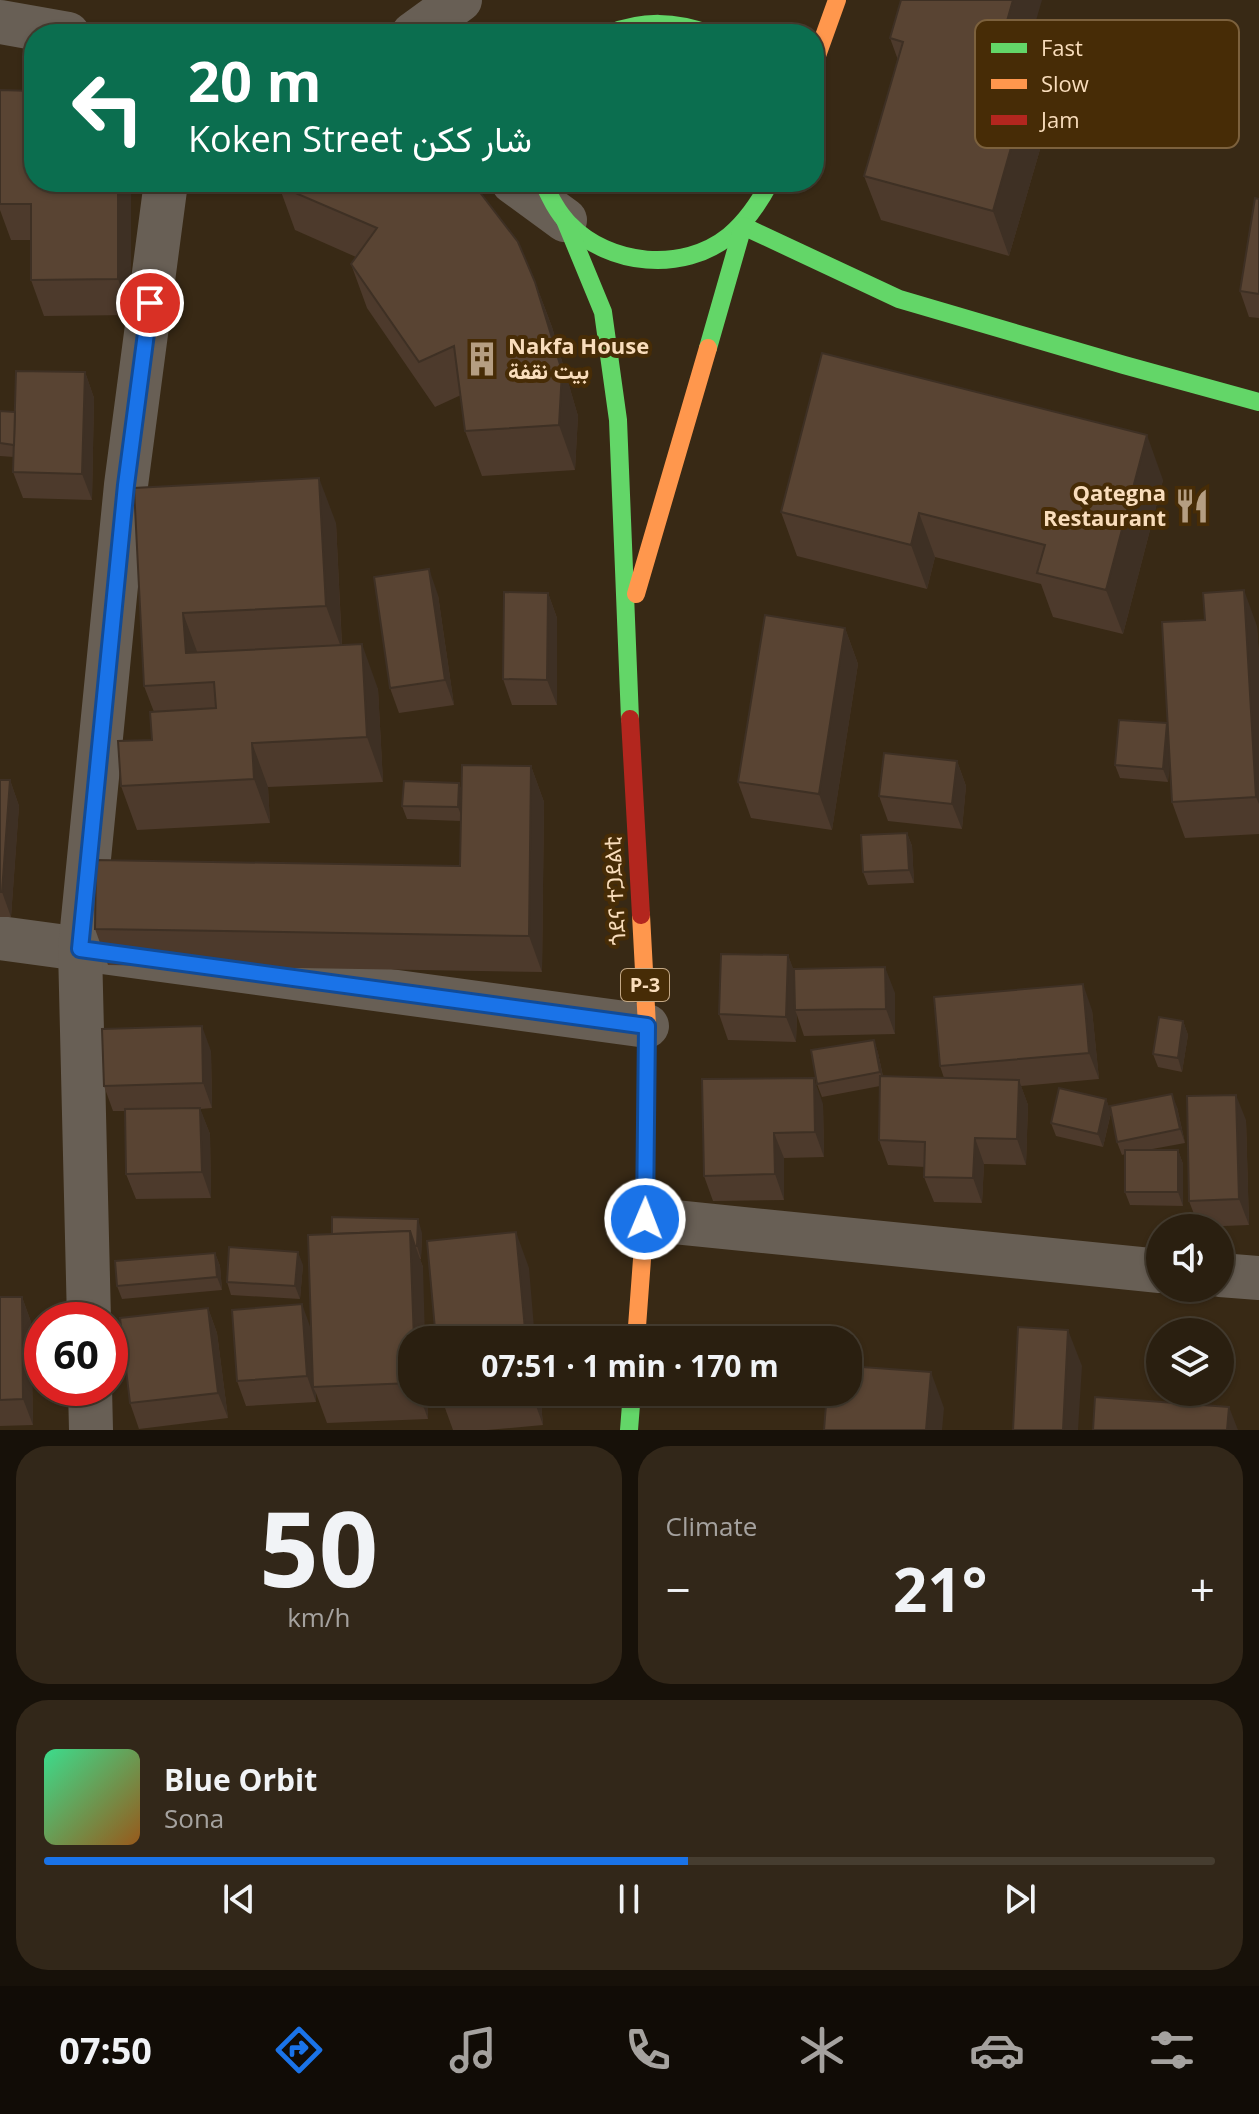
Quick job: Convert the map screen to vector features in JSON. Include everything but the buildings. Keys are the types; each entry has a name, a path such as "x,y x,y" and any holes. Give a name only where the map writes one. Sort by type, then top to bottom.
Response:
{"main road":[{"path":"824,36 837,0"},
{"path":"601,24 609,11"},
{"path":"641,24 676,24"},
{"path":"549,192 565,220 595,245 632,259 672,262 710,250 743,226 766,192"},
{"name":"ጎደና ተጋደልቲ","path":"565,220 603,312 618,420 625,631 647,1026 645,1219 637,1326"},
{"path":"743,226 899,299 1259,402"},
{"name":"ጎደና ተጋደልቲ","path":"625,631 743,226"},
{"path":"629,1430 631,1406"}],"street":[{"path":"427,24 460,0"},
{"path":"0,22 24,26"},
{"path":"89,1302 80,949 126,485 165,192"},
{"path":"527,192 565,220"},
{"path":"0,938 647,1026"},
{"path":"645,1219 1146,1270"},
{"path":"1234,1276 1259,1278"},
{"path":"90,1406 91,1430"}],"traffic: fast":[{"path":"646,24 659,24"},
{"path":"548,192 569,224 585,238 604,249 647,260 669,260 711,248 741,224 764,192"},
{"path":"565,220 603,312 618,420 630,719"},
{"path":"743,226 899,299 1259,402"},
{"path":"708,348 743,226"},
{"path":"629,1430 631,1406"}],"traffic: slow":[{"path":"824,36 837,0"},
{"path":"636,594 708,348"},
{"path":"637,1326 645,1219 647,1026 641,915"}],"traffic: jam":[{"path":"630,719 641,915"}],"place":[{"name":"Nakfa House بيت نقفة","path":"482,359"},
{"name":"Qategna Restaurant","path":"1192,506"}],"route":[{"path":"150,303 126,485 80,949 647,1026 645,1219"}]}
